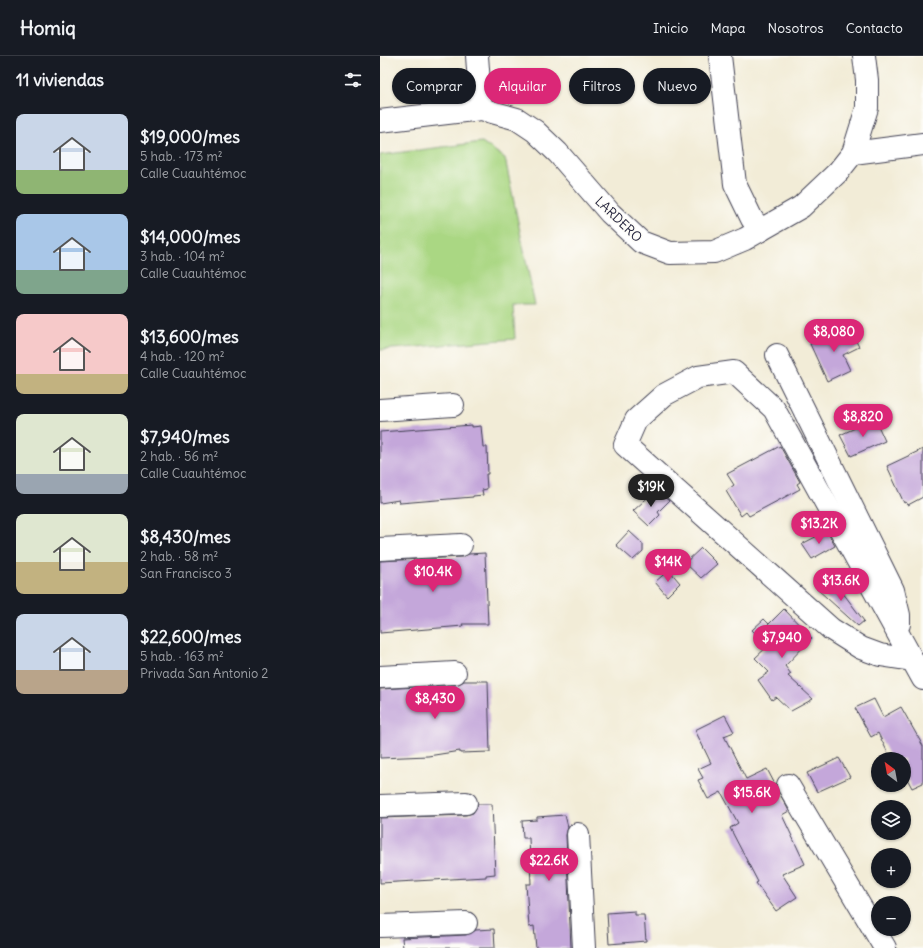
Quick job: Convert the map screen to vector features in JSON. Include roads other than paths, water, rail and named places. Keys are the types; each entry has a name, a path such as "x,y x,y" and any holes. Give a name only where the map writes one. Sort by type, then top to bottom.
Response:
{"street":[{"path":"477,56 481,109"},
{"path":"720,56 735,184 752,219 761,230"},
{"name":"LARDERO","path":"380,121 481,109 517,119 536,131 558,153 610,213 641,242 670,253 714,252 761,230 801,207 838,172 853,153 867,108 867,80 864,56"},
{"path":"853,153 923,144"},
{"path":"777,355 893,590 899,615 898,635"},
{"path":"912,660 880,655 861,648 831,629 625,445 636,420 664,395 698,377 734,372 774,409 923,679"},
{"path":"380,410 453,405"},
{"path":"380,549 461,545"},
{"path":"380,677 455,673"},
{"path":"788,785 885,948"},
{"path":"380,806 466,803"},
{"path":"578,834 584,948"},
{"path":"380,926 466,923"}]}
